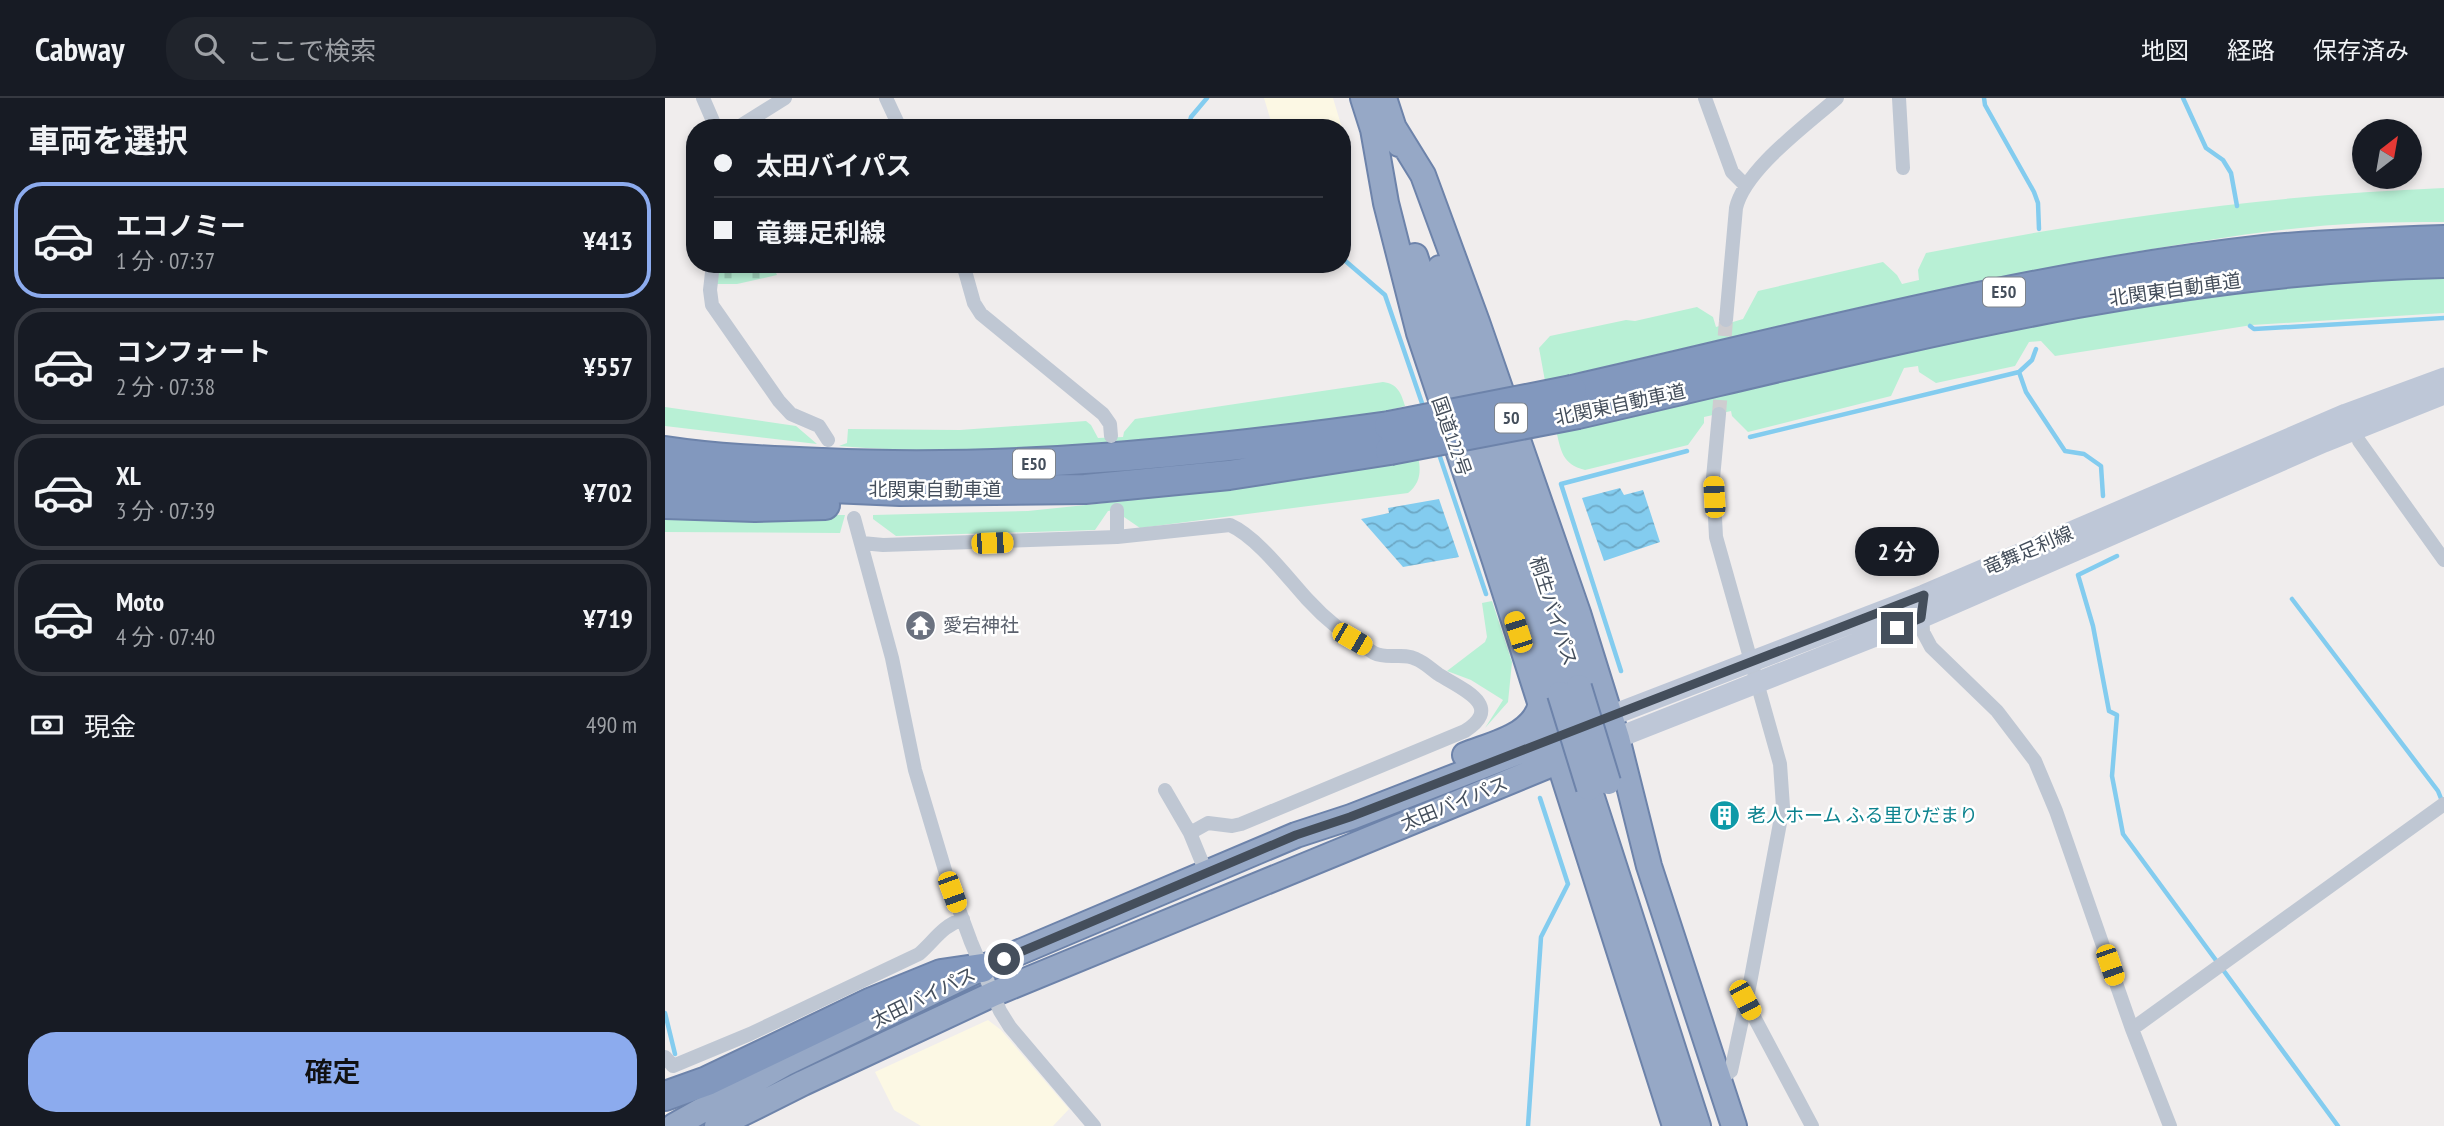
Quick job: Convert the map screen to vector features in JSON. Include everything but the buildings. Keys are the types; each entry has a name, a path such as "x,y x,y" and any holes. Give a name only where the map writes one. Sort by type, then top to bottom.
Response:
{"highway":[{"name":"桐生バイパス","path":"1363,98 1383,129 1560,695 1599,785 1719,1126"},
{"name":"桐生バイパス","path":"1383,129 1384,98"},
{"name":"国道122号","path":"1383,129 1387,204 1419,333 1560,695 1555,749 1675,1126"},
{"name":"50","path":"1383,129 1423,175 1578,613 1613,727 1649,866 1734,1126"},
{"name":"北関東自動車道","path":"1575,402 1915,310 2032,286 2265,250 2444,240"},
{"name":"北関東自動車道","path":"668,457 761,485 900,491 1086,488 1229,475 1389,438 2147,292 2278,274 2444,263"},
{"name":"北関東自動車道","path":"668,457 986,466 1071,462 1250,444 1389,438"},
{"path":"665,504 755,507 969,503 1086,488"},
{"path":"1296,835 1344,806 1524,730 1560,695"},
{"name":"太田バイパス","path":"674,1126 784,1064 982,968 1206,872 1296,835 1555,749 1613,727"},
{"name":"太田バイパス","path":"717,1126 993,995 1555,749"},
{"name":"桐生バイパス","path":"1599,785 1698,1126"},
{"path":"665,1096 707,1081 872,1002 941,974 982,968"}],"main road":[{"name":"竜舞足利線","path":"1613,727 1750,662 1924,595 2346,414 2444,378"},
{"name":"竜舞足利線","path":"1613,727 1757,683 1921,618 2324,442 2444,394"}],"street":[{"path":"703,98 712,119"},
{"path":"751,119 785,98"},
{"path":"886,98 896,119"},
{"path":"1705,98 1731,172 1745,185"},
{"path":"1726,320 1736,208 1745,185 1758,169 1837,98"},
{"path":"1899,98 1903,168"},
{"path":"712,273 712,305 791,415 819,426 828,440"},
{"path":"966,273 974,303 981,314 1103,414 1110,424 1111,436"},
{"path":"1719,414 1713,478 1716,537 1780,764 1783,807 1731,1071 1719,1080"},
{"path":"2359,441 2444,560"},
{"path":"1117,510 1117,537"},
{"path":"854,518 891,657 915,770 947,877 982,968 1000,1010 1017,1038 1094,1126"},
{"path":"862,543 883,545 1117,537 1225,525 1234,527 1275,562 1341,632 1380,656 1417,659 1476,697 1481,708 1477,721 1465,731 1241,824 1232,826 1208,823 1190,833"},
{"path":"1924,595 1921,618 1923,632 1931,647 1997,711 2035,761 2056,811 2131,1029 2170,1126"},
{"path":"1165,790 1190,833 1206,872"},
{"path":"2131,1029 2444,804"},
{"path":"665,1057 673,1066 750,1034 919,954 947,924 963,919"},
{"path":"1745,1000 1812,1126"}],"shaded area":[{"path":"1264,98 1333,98 1339,119 1270,119"},
{"path":"988,1020 1001,1030 1069,1109 1053,1126 921,1126 894,1110 875,1072"}],"green space":[{"path":"2444,188 2444,222 2364,223 2271,231 2118,255 1909,296 1564,376 1564,379 1545,381 1539,348 1550,336 1697,307 1713,317 1716,327 1743,319 1758,291 1883,262 1902,284 1919,280 1918,270 1926,253 2055,229 2184,210 2313,196"},
{"path":"718,273 777,275 737,284 717,284"},
{"path":"2410,278 2444,278 2444,313 2252,325 2055,356 2041,341 2029,342 2015,366 1936,383 1919,372 1918,366 1904,368 1891,396 1748,432 1732,416 1731,411 1704,417 1704,423 1688,445 1585,470 1571,464 1564,456 1556,430 1577,429 1807,373 2116,309 2248,291"},
{"path":"1383,382 1398,390 1405,406 1321,421 1088,445 988,450 839,446 847,443 848,429 960,430 1086,421 1098,438 1123,437 1135,419"},
{"path":"665,407 796,426 817,444 665,426"},
{"path":"1418,456 1419,476 1408,493 1140,528 1124,517 1123,509 1108,511 1095,530 896,536 873,519 873,515 1028,511 1124,501 1399,464 1399,458"},
{"path":"665,515 845,515 840,533 665,532"},
{"path":"1492,601 1512,662 1508,702 1485,728 1503,700 1471,680 1447,671 1485,642 1487,637 1482,603"}],"water":[{"path":"1620,488 1624,495 1643,490 1660,542 1604,561 1582,498"},
{"path":"1439,499 1459,557 1403,567 1361,519 1389,513 1388,508"}],"waterway":[{"path":"1190,119 1207,98"},
{"path":"1984,98 1985,105 2034,192 2038,203 2039,229"},
{"path":"2183,98 2206,148 2223,160 2231,173 2237,206"},
{"path":"1351,266 1385,295 1424,409"},
{"path":"2250,326 2254,329 2444,318"},
{"path":"1750,437 2019,372 2032,360 2036,349"},
{"path":"2019,372 2026,392 2065,451 2084,454 2101,466 2103,496"},
{"path":"1438,451 1486,594"},
{"path":"1621,671 1561,484 1687,451"},
{"path":"2117,556 2078,575 2093,626 2109,711 2117,715 2112,776 2123,834 2338,1126"},
{"path":"2292,599 2438,791 2442,801"},
{"path":"1528,1126 1541,937 1568,884 1540,798"},
{"path":"665,1013 675,1054"}],"tunnel":[{"path":"1723,357 1726,320"},
{"path":"1719,414 1722,377"}],"place":[{"name":"愛宕神社","path":"920,625"},
{"name":"老人ホーム ふる里ひだまり","path":"1724,815"}],"route":[{"path":"1004,959 1296,835 1350,817 1924,595 1921,618 1897,628"}]}
